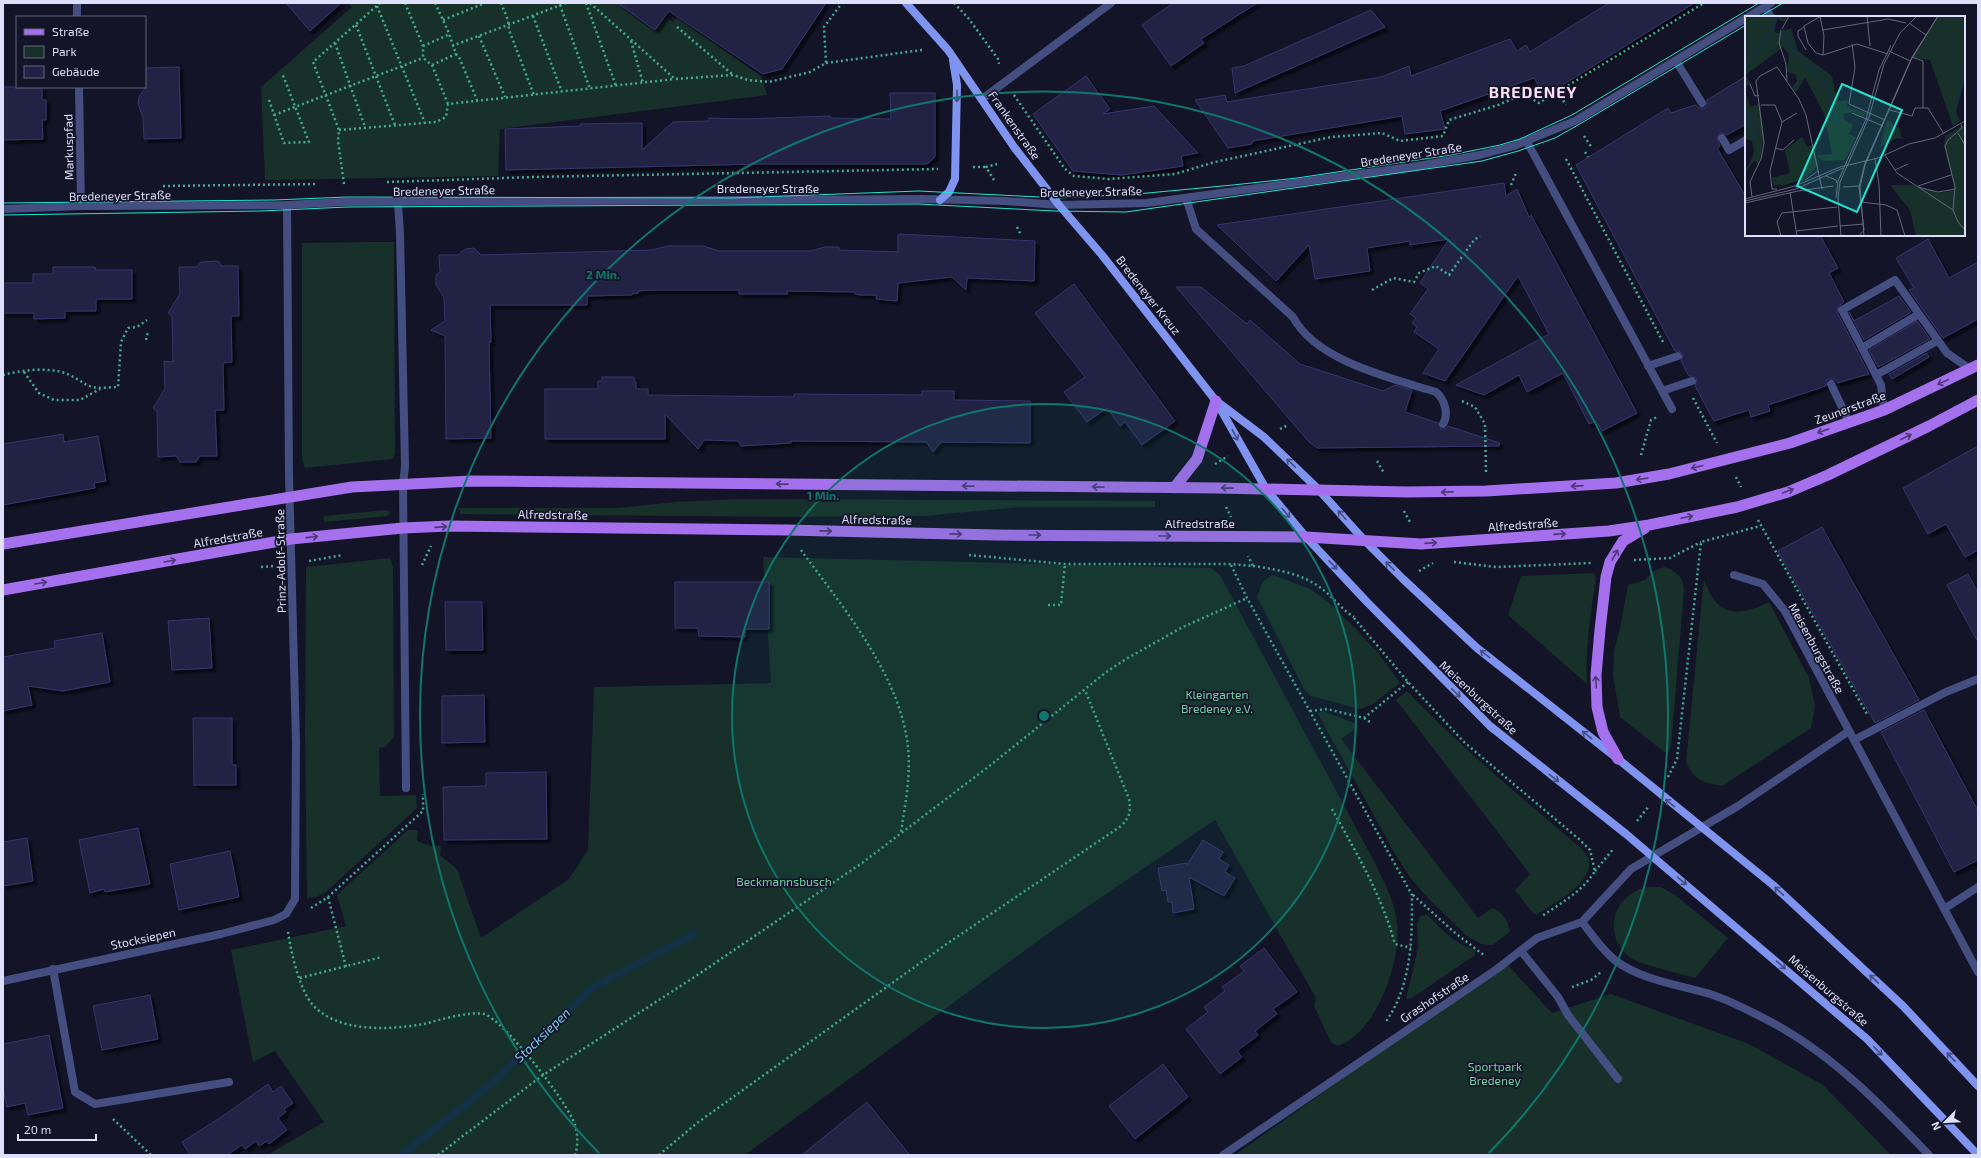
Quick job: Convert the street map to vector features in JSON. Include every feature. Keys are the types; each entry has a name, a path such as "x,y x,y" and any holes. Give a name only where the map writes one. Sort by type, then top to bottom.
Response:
{"main road":[{"name":"Frankenstraße","path":"906,3 953,57 1014,147 1059,205"},
{"path":"940,200 949,192 955,179 957,85 953,57"},
{"name":"Bredeneyer Kreuz","path":"1059,205 1102,255 1216,401 1266,489 1306,536"},
{"name":"Zeunerstraße","path":"1726,460 1790,443 1884,410 1974,367"},
{"path":"1751,503 1788,492 1828,475 1978,400"},
{"path":"1174,488 1197,459 1216,401"},
{"name":"Bredeneyer Kreuz","path":"1216,401 1264,437 1319,490 1364,540"},
{"path":"3,544 291,496 352,487 403,484 479,482 1174,488 1407,492 1486,491 1616,483 1669,474 1726,460"},
{"name":"Alfredstraße","path":"3,590 291,540 403,528 449,526 787,530 1004,535 1306,536 1422,544 1609,531 1649,525 1751,503"},
{"path":"1618,759 1603,732 1597,707 1596,675 1604,591 1610,562 1623,541 1649,525"},
{"name":"Meisenburgstraße","path":"1306,536 1428,665 1490,726 1626,834 1730,920 1867,1039 1978,1155"},
{"path":"1364,540 1477,648 1618,759 1659,794 1773,885 1903,1006 1978,1086"}],"street":[{"path":"77,3 77,16"},
{"path":"982,99 1111,3"},
{"path":"1768,5 1771,16"},
{"name":"Bredeneyer Straße","path":"1750,16 1768,5"},
{"name":"Bredeneyer Straße","path":"3,209 81,206 287,205 344,202 940,200 1005,201 1059,205 1147,203 1453,160 1480,155 1527,142 1575,121 1745,19"},
{"path":"1676,61 1702,103"},
{"name":"Markuspfad","path":"79,88 81,206"},
{"path":"1722,138 1729,150 1745,141"},
{"path":"1527,142 1672,410"},
{"path":"1186,198 1196,229 1293,317 1299,329 1314,342 1351,361 1436,392 1442,401 1447,416 1443,424"},
{"path":"398,203 406,466 403,484 406,788"},
{"name":"Prinz-Adolf-Straße","path":"286,914 295,899 296,742 291,540 287,205"},
{"path":"1884,410 1880,385 1876,375 1842,310 1895,280 1947,353 1974,367"},
{"path":"1862,348 1919,314"},
{"path":"1876,375 1937,341"},
{"path":"1648,366 1675,357"},
{"path":"1662,391 1688,382"},
{"path":"1831,384 1849,422"},
{"name":"Meisenburgstraße","path":"1734,575 1763,584 1786,611 1978,972"},
{"path":"1854,740 1946,692 1978,679"},
{"path":"1652,856 1738,806 1849,731"},
{"name":"Grashofstraße","path":"1224,1155 1497,969 1537,938 1582,922 1631,869 1652,856"},
{"path":"1944,909 1978,887"},
{"name":"Stocksiepen","path":"3,981 221,934 274,920 286,914"},
{"path":"1582,922 1598,943 1616,961 1641,974 1714,996 1745,1009 1801,1040 1826,1056 1885,1109 1929,1155"},
{"path":"1521,951 1558,997 1568,1016 1618,1079"},
{"path":"53,970 75,1092 95,1104 229,1082"}],"path":[{"path":"344,184 338,142 339,130 313,62 380,3"},
{"path":"405,3 423,46 423,58"},
{"path":"440,3 436,5 452,46 459,57 477,100"},
{"path":"443,20 485,3"},
{"path":"501,3 534,95"},
{"path":"452,46 566,3"},
{"path":"586,3 616,86"},
{"path":"590,3 675,79"},
{"path":"826,63 824,27 842,3"},
{"path":"954,3 998,59 1005,82 1065,169 1074,176 1109,179 1175,174 1215,162 1331,136 1382,133 1400,141 1443,136 1449,120 1498,105 1524,94 1539,104 1704,3"},
{"path":"560,5 590,89"},
{"path":"377,6 425,123"},
{"path":"533,16 562,92"},
{"path":"356,25 395,125"},
{"path":"677,27 733,75 748,80 769,82 810,72 826,63 922,50"},
{"path":"423,46 448,35"},
{"path":"479,36 505,97"},
{"path":"631,40 643,83"},
{"path":"335,43 365,127"},
{"path":"432,64 456,54"},
{"path":"274,115 423,58"},
{"path":"339,130 425,123 442,120 446,117 448,104 432,64 423,58"},
{"path":"269,100 284,143 309,142 282,73"},
{"path":"448,104 675,79 733,75"},
{"path":"1558,92 1568,108"},
{"path":"1583,133 1592,148"},
{"path":"1585,152 1588,157"},
{"path":"1566,159 1675,357"},
{"path":"970,167 986,167 997,164"},
{"path":"986,167 994,180"},
{"path":"382,182 534,177 928,171 946,168"},
{"path":"1511,185 1516,173"},
{"path":"157,186 321,184"},
{"path":"336,184 352,184"},
{"path":"1017,227 1021,235"},
{"path":"1372,290 1393,278 1414,282 1419,273 1436,266 1449,274 1474,240 1480,236"},
{"path":"3,375 37,370 59,372 66,373 89,386 100,388 118,387 121,342 128,328 137,327 147,320"},
{"path":"146,340 148,332"},
{"path":"24,372 39,393 54,400 80,400 100,388"},
{"path":"1688,382 1726,460 1751,503 1760,526 1875,728"},
{"path":"1442,401 1456,398 1475,407 1485,424 1486,491"},
{"path":"403,547 449,544 449,526"},
{"path":"1452,562 1496,567 1670,558 1701,542 1760,526"},
{"path":"787,530 860,633 884,672 901,710 908,749 909,768 901,833"},
{"path":"1540,918 1583,887 1659,794 1677,759 1701,542"},
{"path":"421,568 431,546"},
{"path":"795,551 802,551"},
{"path":"261,567 292,564 351,554"},
{"path":"1434,564 1440,563"},
{"path":"1048,605 1061,605 1065,564"},
{"path":"1231,564 1247,598 1412,894 1454,932 1485,956 1497,969"},
{"path":"438,1155 543,1075 815,895 901,833 992,764 1105,673 1150,645 1182,628 1247,598"},
{"path":"1354,618 1408,682 1464,742 1590,850 1595,871"},
{"path":"1364,718 1408,682"},
{"path":"659,1155 697,1123 903,975 1128,820 1131,814 1129,799 1085,690"},
{"path":"1310,711 1327,709 1364,718 1370,722"},
{"path":"406,788 423,792 423,811 328,897 308,910 286,914 290,942 303,990 316,1008 335,1020 348,1024 375,1028 396,1028 477,1014 492,1018 508,1033 564,1102 575,1125 578,1146 575,1155"},
{"path":"1332,809 1376,890 1395,944 1411,948"},
{"path":"1397,1037 1387,1020 1395,1008 1401,994 1411,948 1412,894"},
{"path":"328,897 346,967"},
{"path":"1485,956 1491,952"},
{"path":"300,978 382,957"},
{"path":"1558,997 1565,990 1591,980 1616,961"},
{"path":"106,1102 113,1119 151,1155"}],"green space":[{"path":"349,3 621,3 633,15 655,31 666,17 673,22 677,17 761,76 767,95 500,129 498,176 265,180 261,87 352,7"},
{"path":"394,242 395,454 392,459 305,468 302,459 302,243"},
{"path":"737,499 1155,501 1155,507 1020,507 924,516 791,517 460,514 459,508 617,508 677,502"},
{"path":"385,510 389,511 390,514 388,516 325,522 323,519 324,516"},
{"name":"Beckmannsbusch","path":"763,557 1211,568 1220,575 1375,863 1389,892 1394,907 1397,923 1395,956 1384,994 1364,1027 1351,1039 1337,1046 1331,1042 1314,1006 1316,998 1215,820 1053,930 745,1155 267,1155 324,1122 275,1051 253,1062 231,950 346,926 337,895 408,830 418,830 417,841 430,846 441,846 440,855 457,869 481,938 569,879 588,850 594,687 771,683"},
{"path":"390,558 393,567 394,737 385,747 379,748 380,796 416,795 417,808 326,892 316,897 307,899 305,733 306,567"},
{"path":"1664,567 1675,572 1681,578 1684,585 1671,747 1667,754 1620,717 1613,675 1614,651 1628,585 1645,580 1654,571"},
{"path":"1594,573 1596,577 1590,617 1587,684 1508,615 1521,576"},
{"path":"1273,575 1310,589 1326,600 1379,654 1400,683 1373,704 1360,709 1311,696 1304,689 1257,597 1263,581"},
{"path":"1704,579 1715,600 1721,607 1729,610 1738,612 1758,607 1769,602 1809,678 1815,706 1811,728 1722,786 1700,780 1689,769 1686,762"},
{"path":"1407,691 1470,752 1581,848 1588,858 1589,867 1580,884 1536,915 1531,911 1515,890 1530,874 1396,700"},
{"path":"1323,711 1356,724 1358,727 1341,739 1478,918 1492,908 1504,917 1510,932 1492,945 1481,944 1467,936 1411,879 1395,854 1318,714 1319,712"},
{"path":"1649,887 1661,887 1675,895 1728,938 1695,978 1641,963 1628,956 1620,946 1615,936 1614,925 1616,914 1620,905 1637,890"},
{"path":"1428,915 1454,940 1474,950 1475,955 1412,998 1406,999 1418,948 1417,924 1420,916"},
{"name":"Sportpark Bredeney","path":"1506,963 1552,1013 1611,994 1749,1044 1823,1085 1891,1155 1235,1155"}],"building":[{"path":"286,3 341,3 310,31"},
{"path":"618,3 826,3 782,69 763,74 669,11 655,30"},
{"path":"1173,3 1257,3 1201,39 1204,43 1171,66 1142,25"},
{"path":"1609,3 1694,3 1545,96 1534,78 1440,111 1445,129 1405,134 1402,116 1252,141 1252,144 1228,148 1195,100 1225,95 1227,102 1381,77 1409,66 1411,76 1510,39 1517,51 1526,45 1530,52"},
{"path":"1371,10 1385,27 1235,93 1232,68 1244,66"},
{"path":"179,67 181,138 144,139 143,117 138,104 139,97 146,88 146,68"},
{"path":"1086,76 1110,109 1103,114 1154,106 1198,153 1181,156 1183,166 1122,175 1073,171 1033,114"},
{"path":"1745,77 1745,125 1727,135 1720,133 1717,138 1720,146 1717,148 1745,195 1745,236 1821,236 1838,268 1829,273 1844,302 1838,307 1837,312 1869,374 1837,383 1834,379 1829,379 1826,381 1826,386 1768,405 1770,411 1751,417 1749,410 1714,421 1695,386 1697,379 1693,376 1689,376 1681,361 1683,354 1679,351 1675,351 1576,165 1668,108 1671,113 1695,105 1700,108 1705,108 1707,105 1707,100"},
{"path":"3,87 42,88 42,100 46,100 46,120 42,120 43,139 3,140"},
{"path":"890,93 935,93 935,157 927,164 759,164 506,170 505,129 581,126 580,124 642,123 642,150 673,122 709,121 709,118 744,119 830,116 830,118 891,119"},
{"path":"1504,183 1506,196 1517,189 1529,217 1531,215 1637,413 1602,431 1596,421 1589,424 1563,373 1527,392 1519,375 1484,395 1456,385 1549,334 1518,276 1445,381 1423,373 1439,349 1414,332 1417,327 1412,323 1416,318 1410,314 1428,289 1420,283 1449,239 1410,245 1410,241 1367,248 1370,271 1315,279 1309,245 1276,281 1217,225"},
{"path":"898,234 1035,241 1034,281 967,278 966,290 952,277 898,283 897,301 876,299 877,295 861,295 855,294 855,292 786,291 788,294 739,294 739,290 652,290 638,291 638,293 632,295 587,296 587,305 490,305 491,342 489,342 491,438 446,439 445,336 431,330 445,321 444,297 436,285 436,275 440,272 439,255 458,255 465,249 474,248 481,255 652,250 668,246 703,246 719,251 810,251 825,247 839,247 839,250 898,252"},
{"path":"1928,239 1949,278 1978,262 1978,319 1943,338 1909,290 1914,288 1896,258"},
{"path":"218,261 222,266 238,266 239,316 231,316 232,362 223,363 224,410 215,410 217,456 200,456 196,462 180,462 176,456 158,457 157,411 153,408 165,389 164,361 173,362 172,316 168,313 180,294 179,267 197,267 201,262"},
{"path":"53,267 95,267 96,270 132,270 132,299 96,299 96,311 65,311 65,318 34,319 34,313 3,313 3,283 33,283 33,274 53,274"},
{"path":"1074,284 1175,421 1142,445 1125,422 1120,426 1107,408 1087,422 1064,392 1085,377 1035,313"},
{"path":"1176,287 1201,287 1247,324 1250,320 1300,364 1383,391 1395,385 1412,390 1405,412 1438,423 1441,429 1446,429 1448,426 1500,443 1499,446 1317,448 1309,442"},
{"path":"1899,296 1911,312 1864,340 1849,312 1854,321"},
{"path":"1917,321 1930,339 1878,367 1869,350"},
{"path":"1927,353 1929,357 1892,379 1889,374"},
{"path":"602,377 634,377 636,389 648,389 648,395 794,397 794,394 922,395 922,391 954,391 954,400 1030,401 1030,443 941,442 933,452 926,442 791,441 791,443 741,446 738,441 704,440 698,449 665,414 665,439 545,439 545,389 598,389 598,381 602,381"},
{"path":"63,434 64,442 98,436 106,481 94,483 95,488 3,505 3,444"},
{"path":"1978,446 1978,550 1965,557 1946,524 1928,534 1903,488"},
{"path":"1822,527 1919,700 1875,723 1778,551"},
{"path":"1968,574 1978,593 1978,642 1947,585"},
{"path":"675,582 769,582 769,629 745,629 745,637 699,636 698,628 675,628"},
{"path":"445,602 482,602 483,650 446,650"},
{"path":"209,618 212,668 172,670 168,621"},
{"path":"102,633 110,682 63,691 28,686 32,705 3,711 3,657 55,648 54,641"},
{"path":"484,695 485,742 442,743 442,696"},
{"path":"1924,710 1978,811 1978,860 1954,872 1881,732"},
{"path":"193,718 232,718 232,765 236,765 236,785 194,785"},
{"path":"546,772 547,839 444,840 443,787 486,786 486,773"},
{"path":"138,828 150,884 105,892 104,889 90,893 79,840"},
{"path":"27,838 33,881 3,886 3,842"},
{"path":"1203,840 1223,852 1219,859 1229,865 1225,872 1235,878 1224,896 1189,877 1194,909 1173,913 1172,902 1168,902 1166,890 1162,891 1158,868 1187,863 1187,865"},
{"path":"230,851 239,897 179,910 170,864"},
{"path":"1264,948 1297,992 1273,1009 1277,1014 1255,1031 1258,1035 1237,1051 1242,1057 1220,1074 1186,1029 1208,1012 1204,1007 1225,991 1222,987 1244,971 1240,966"},
{"path":"150,995 158,1039 102,1050 93,1006"},
{"path":"49,1035 63,1108 28,1115 25,1103 7,1107 3,1087 3,1044"},
{"path":"1163,1064 1188,1097 1135,1139 1109,1106"},
{"path":"268,1084 273,1092 281,1086 293,1103 284,1109 286,1112 278,1118 287,1130 269,1144 267,1141 259,1146 256,1141 245,1149 242,1145 227,1155 190,1155 182,1142 223,1116"},
{"path":"867,1102 910,1155 802,1155"}],"waterway":[{"name":"Stocksiepen","path":"402,1155 491,1084 592,988 694,934"}],"tram line":[{"path":"3,203 274,200 347,197 731,198 919,191 1059,198 1137,194 1297,178 1451,155 1500,145 1520,139 1572,115 1759,3"},
{"path":"1761,16 1783,3"},
{"path":"3,215 261,211 347,207 918,204 1055,211 1126,212 1482,161 1518,151 1555,138 1745,26"}],"district":[{"name":"BREDENEY","path":"1533,91"}],"park label":[{"name":"Kleingarten Bredeney e.V.","path":"1217,701"}]}
